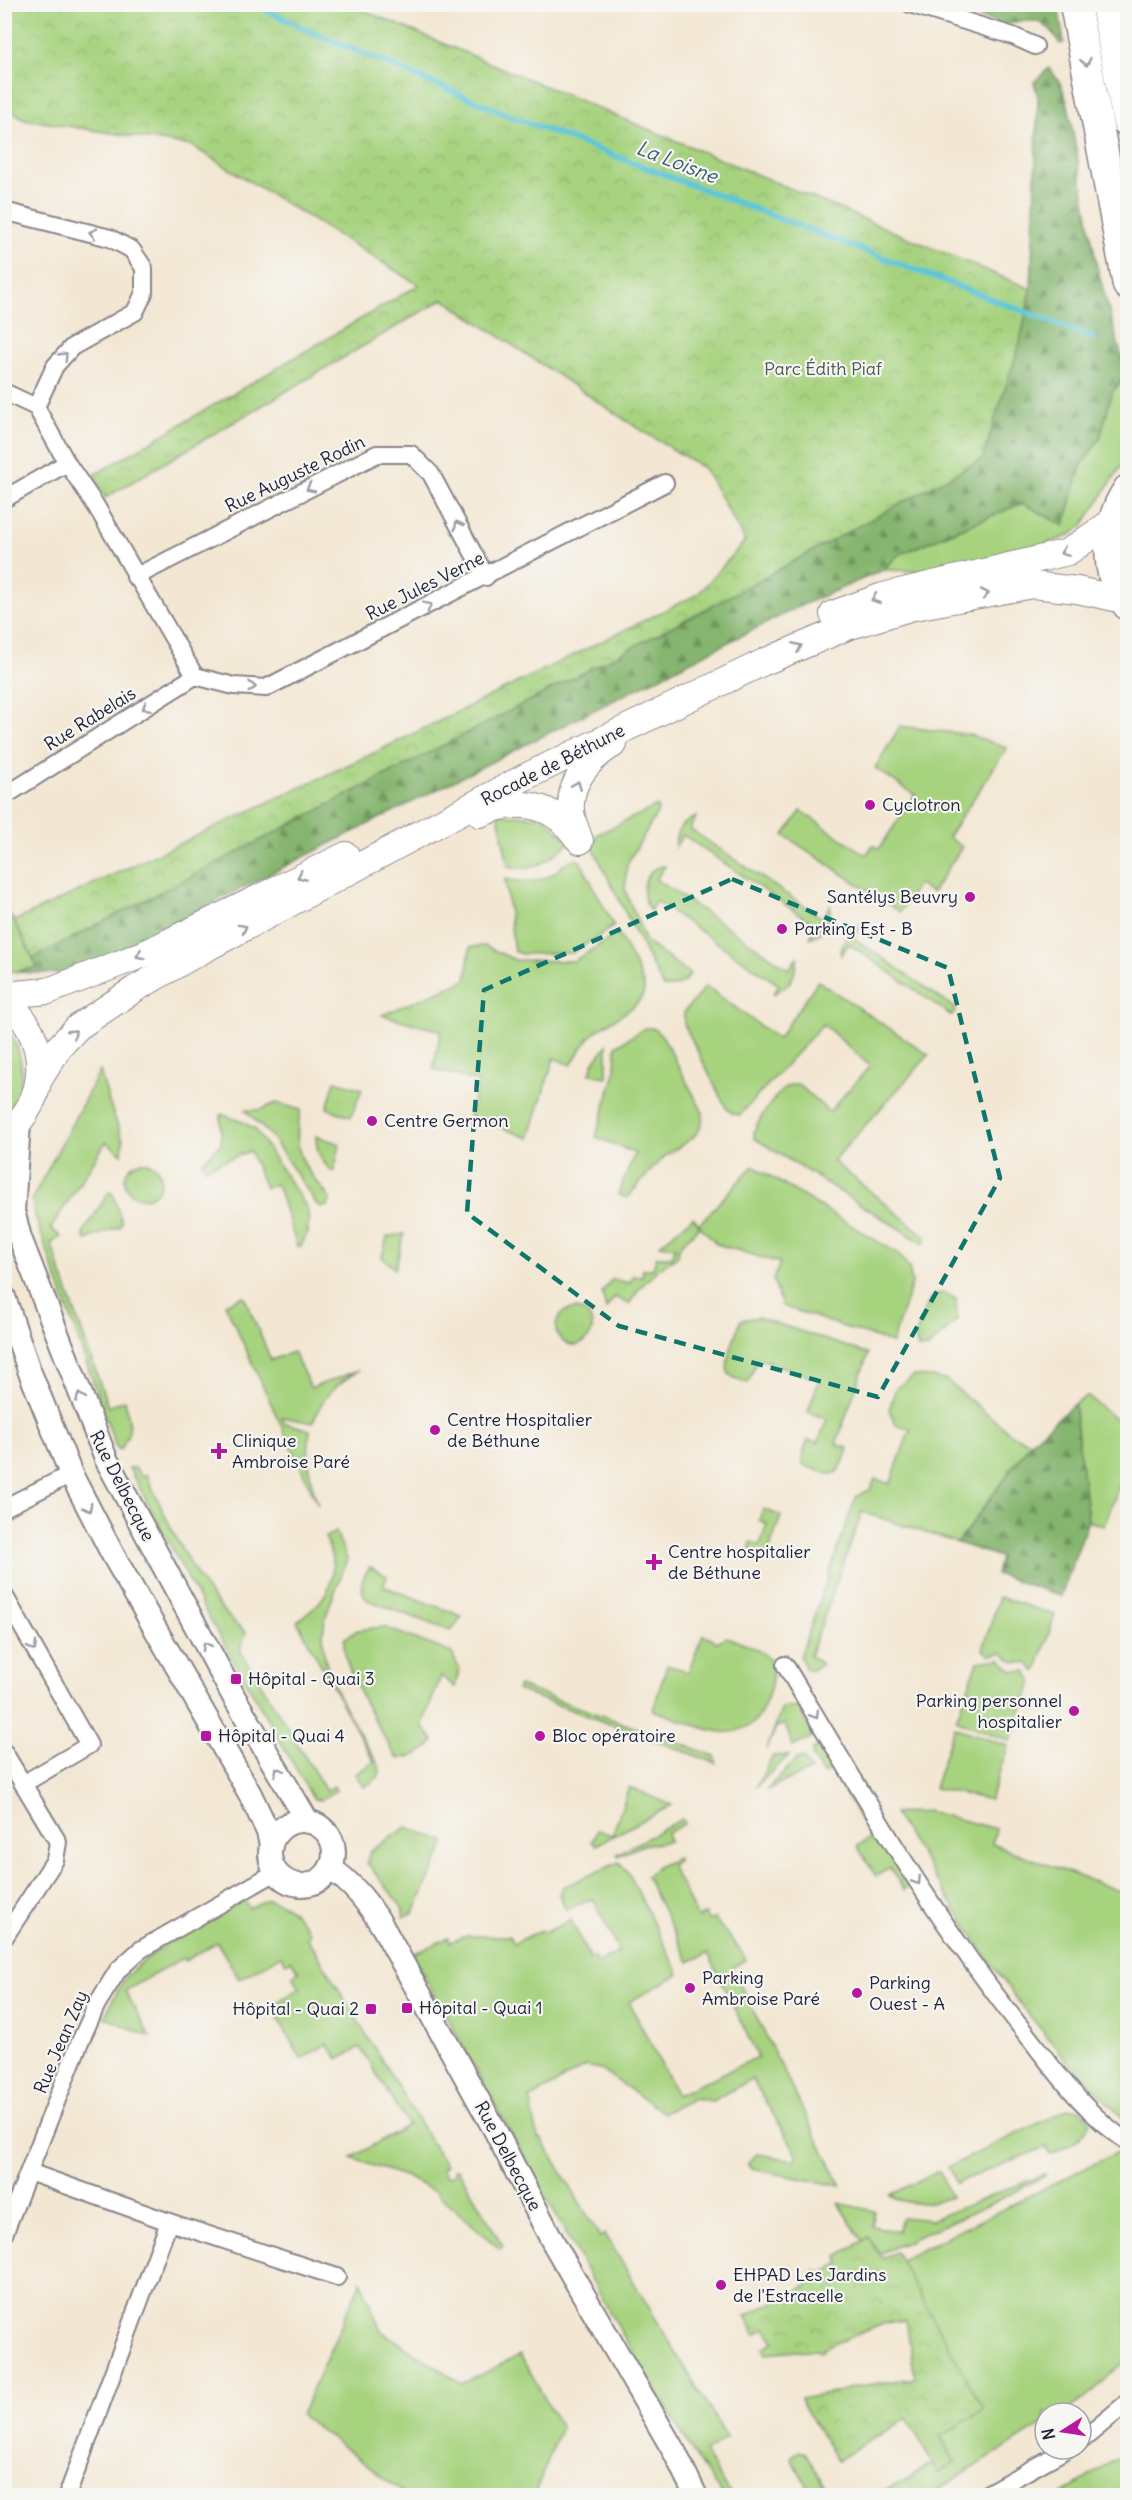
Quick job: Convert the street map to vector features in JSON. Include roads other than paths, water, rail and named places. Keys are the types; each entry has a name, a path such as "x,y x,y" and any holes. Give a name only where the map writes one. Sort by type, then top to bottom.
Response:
{"highway":[{"path":"1076,4 1128,285"},
{"path":"1106,4 1121,53 1128,122"},
{"path":"1126,602 1114,575 1110,548 1113,521 1128,490"}],"main road":[{"name":"Rocade de Béthune","path":"4,997 48,991 144,954 454,802 684,682 816,620 883,596 1068,552 1113,521"},
{"name":"Rocade de Béthune","path":"39,1080 60,1046 78,1027 135,989 242,928 527,776 707,689 847,627 909,608 1033,585 1077,590 1126,602"},
{"path":"389,850 424,845 478,815 512,804 540,808 554,814 567,823 580,841 571,809 573,791 578,778 599,752 707,689"},
{"path":"4,997 27,1023 36,1041 40,1060 39,1080 32,1103 12,1130"}],"street":[{"path":"910,4 1013,36 1035,46"},
{"path":"4,212 110,238 132,250 144,267 144,293 135,312 72,348 55,366 36,407"},
{"path":"4,392 36,407 67,463 96,506 135,577 195,676"},
{"name":"Rue Auguste Rodin","path":"135,577 377,454 411,454 431,474 486,577"},
{"path":"4,499 67,463"},
{"name":"Rue Jules Verne","path":"195,676 234,686 266,688 486,577 665,483"},
{"name":"Rue Rabelais","path":"4,793 11,792 195,676"},
{"name":"Rue Delbecque","path":"12,1130 14,1211 20,1238 106,1460 234,1697 308,1822"},
{"name":"Rue Delbecque","path":"4,1297 29,1370 71,1474 112,1555 250,1794 268,1832 271,1845"},
{"path":"4,1508 71,1474"},
{"path":"4,1596 89,1745 23,1784"},
{"path":"785,1665 919,1886 976,1969 1066,2084 1116,2134 1128,2142"},
{"path":"4,1752 58,1842 55,1860 4,1938"},
{"path":"308,1822 325,1831 331,1839 333,1849 330,1868 323,1877 307,1885 295,1884 284,1880 276,1872 270,1859 271,1845 284,1826 290,1823 308,1822"},
{"name":"Rue Delbecque","path":"330,1868 370,1905 386,1931 554,2242 675,2453 696,2496"},
{"name":"Rue Jean Zay","path":"4,2234 97,2004 118,1970 140,1950 276,1872"},
{"path":"29,2172 169,2222 337,2277"},
{"path":"67,2496 169,2222"},
{"path":"1093,2432 1128,2402"},
{"name":"Rue Delbecque","path":"675,2453 699,2472 713,2496"},
{"path":"983,2496 1046,2461"}],"waterway":[{"name":"La Loisne","path":"253,4 305,29 513,117 1094,338"}],"place":[{"name":"Cyclotron","path":"870,805"},
{"name":"Santélys Beuvry","path":"970,897"},
{"name":"Parking Est - B","path":"782,929"},
{"name":"Centre Germon","path":"372,1121"},
{"name":"Centre Hospitalier de Béthune","path":"435,1430"},
{"name":"Clinique Ambroise Paré","path":"219,1451"},
{"name":"Centre hospitalier de Béthune","path":"654,1562"},
{"name":"Hôpital - Quai 3","path":"236,1679"},
{"name":"Parking personnel hospitalier","path":"1074,1711"},
{"name":"Hôpital - Quai 4","path":"206,1736"},
{"name":"Bloc opératoire","path":"540,1736"},
{"name":"Parking Ambroise Paré","path":"690,1988"},
{"name":"Parking Ouest - A","path":"857,1993"},
{"name":"Hôpital - Quai 1","path":"407,2008"},
{"name":"Hôpital - Quai 2","path":"371,2009"},
{"name":"EHPAD Les Jardins de l'Estracelle","path":"721,2285"}],"park label":[{"name":"Parc Édith Piaf","path":"823,369"}]}
